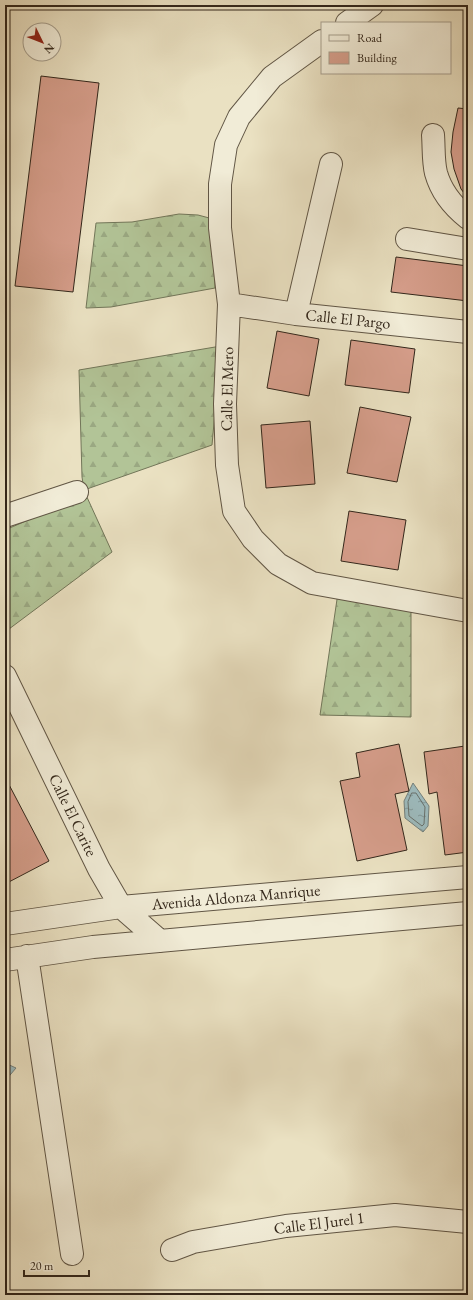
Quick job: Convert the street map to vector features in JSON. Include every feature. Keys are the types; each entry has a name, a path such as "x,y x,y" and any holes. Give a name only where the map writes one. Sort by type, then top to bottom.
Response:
{"street":[{"path":"348,22 372,5"},
{"name":"Calle El Mero","path":"321,42 272,77 239,117 226,146 220,184 220,228 229,304 225,404 227,466 234,511 253,539 278,564 312,583 468,611"},
{"path":"433,135 436,172 441,184 456,208 468,218"},
{"path":"296,314 331,164"},
{"path":"407,239 468,249"},
{"name":"Calle El Pargo","path":"229,304 296,314 468,332"},
{"path":"5,516 77,492"},
{"name":"Calle El Carite","path":"5,676 98,869 121,907 160,941"},
{"name":"Avenida Aldonza Manrique","path":"5,924 121,907 468,877"},
{"path":"5,960 93,947 468,913"},
{"path":"26,956 72,1254"},
{"name":"Calle El Jurel 1","path":"172,1250 193,1242 286,1226 395,1215 468,1222"}],"green space":[{"path":"179,214 198,215 213,219 215,288 111,307 86,308 96,223 132,222"},
{"path":"221,346 212,445 84,490 82,477 79,370"},
{"path":"86,495 112,552 5,632 5,530"},
{"path":"340,579 411,595 411,717 320,715"}],"water":[{"path":"413,783 429,806 428,826 423,832 405,818 404,801"},
{"path":"5,1063 16,1068 5,1081"}],"building":[{"path":"41,76 99,83 73,292 15,286"},
{"path":"458,108 468,109 468,198 461,189 454,169 451,152"},
{"path":"396,257 468,266 468,301 391,292"},
{"path":"277,331 319,339 309,396 267,388"},
{"path":"351,340 415,349 409,393 345,385"},
{"path":"360,407 411,417 397,482 347,473"},
{"path":"310,421 315,484 266,488 261,425"},
{"path":"349,511 406,520 398,570 341,561"},
{"path":"399,744 409,791 395,794 407,850 357,861 340,781 360,777 356,753"},
{"path":"465,746 468,770 468,852 445,855 437,792 429,794 424,752"},
{"path":"5,777 49,861 5,884"}]}
